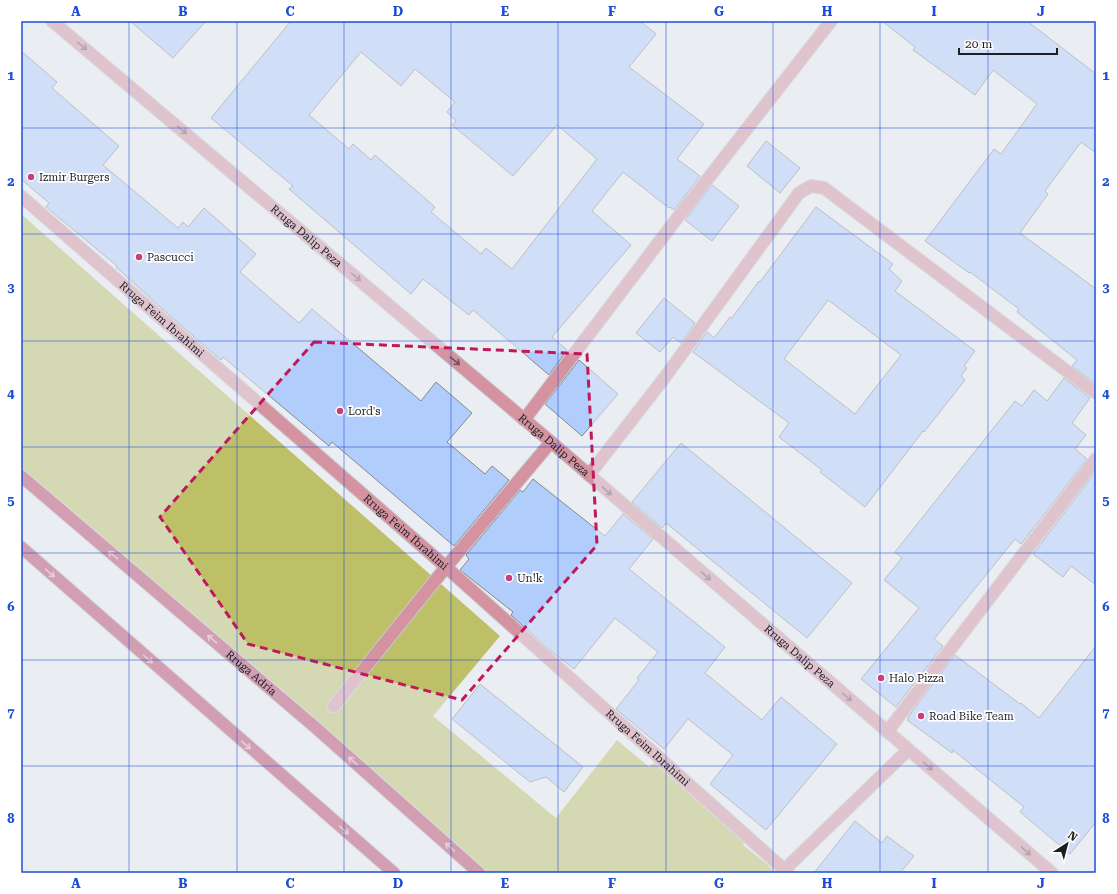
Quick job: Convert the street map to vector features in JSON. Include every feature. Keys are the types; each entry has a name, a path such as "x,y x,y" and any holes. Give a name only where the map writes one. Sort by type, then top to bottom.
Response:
{"main road":[{"name":"Rruga Adria","path":"21,476 316,728 479,873"},
{"path":"21,547 394,873"}],"street":[{"name":"Rruga Dalip Peza","path":"52,21 551,442 1052,873"},
{"path":"524,420 678,217 831,21"},
{"path":"589,475 665,377 799,193 811,186 824,188 1096,394"},
{"name":"Rruga Feim Ibrahimi","path":"21,196 446,567 784,872"},
{"path":"334,706 446,567 551,442"},
{"path":"887,732 1096,459"},
{"path":"784,872 908,750"}],"highlighted area":[{"path":"314,342 587,354 597,545 462,700 248,644 160,517"}],"green space":[{"path":"21,214 500,636 433,716 556,818 617,740 649,767 654,763 745,841 743,845 768,865 774,873 483,873 21,468"}],"building":[{"path":"130,21 206,21 173,58"},
{"path":"291,21 640,21 656,34 629,67 704,124 677,159 700,176 674,210 670,207 669,208 623,172 592,211 631,245 552,337 567,350 549,375 473,310 469,315 423,279 411,294 289,189 293,186 211,118","holes":["361,52 401,86 415,69 455,102 447,112 456,121 452,125 513,176 557,125 597,159 512,269 486,248 481,254 431,212 435,207 375,155 371,160 353,144 349,149 309,115"]},
{"path":"882,21 1027,21 1096,74 1096,153 1081,142 1045,191 1048,194 1020,233 1096,289 1096,384 1072,366 1077,360 1017,312 1019,309 970,272 969,273 925,241 994,149 1001,154 1037,104 993,70 975,95 913,50 915,47"},
{"path":"21,51 57,82 52,88 119,146 103,165 178,228 183,222 188,227 204,208 256,254 240,272 299,323 312,309 421,401 436,382 472,413 447,442 485,474 492,466 509,480 454,546 332,442 329,446 223,357 221,360 170,316 116,267 117,266 46,207 49,203 21,179"},
{"path":"766,141 800,168 780,193 747,166"},
{"path":"712,185 739,206 712,241 685,220"},
{"path":"816,207 893,264 889,269 902,281 895,291 975,351 964,366 967,368 961,376 965,380 924,432 923,431 865,507 820,472 822,470 779,437 789,423 693,352 707,332 714,338 730,317 732,318 759,281 760,282","holes":["828,300 901,355 855,414 784,359"]},
{"path":"664,298 695,323 681,343 673,337 660,352 636,333"},
{"path":"579,360 618,394 582,436 545,404"},
{"path":"1064,378 1090,398 1072,423 1086,435 1075,449 1087,459 1021,544 1015,539 934,639 943,646 896,707 861,679 919,608 884,580 902,558 895,552 1015,401 1022,406 1034,390 1047,401"},
{"path":"681,443 852,583 807,638 666,523 662,528 632,502"},
{"path":"1096,471 1096,585 1071,566 1063,577 1033,554"},
{"path":"533,479 605,536 623,514 653,539 629,569 725,647 705,673 762,720 781,697 837,744 766,830 710,784 733,755 688,719 664,749 616,709 639,680 637,678 658,652 615,618 574,669 546,647 511,615 513,612 460,570 469,559 466,555 520,490 523,492"},
{"path":"1096,646 1096,822 1070,854 1020,812 1024,807 953,750 952,753 907,720 955,655 1039,718"},
{"path":"480,684 583,767 564,792 546,777 530,782 452,719"},
{"path":"855,821 882,843 887,836 914,856 900,873 814,873"}],"place":[{"name":"Izmir Burgers","path":"31,177"},
{"name":"Pascucci","path":"139,257"},
{"name":"Lord's","path":"340,411"},
{"name":"Un!k","path":"509,578"},
{"name":"Halo Pizza","path":"881,678"},
{"name":"Road Bike Team","path":"921,716"}]}
